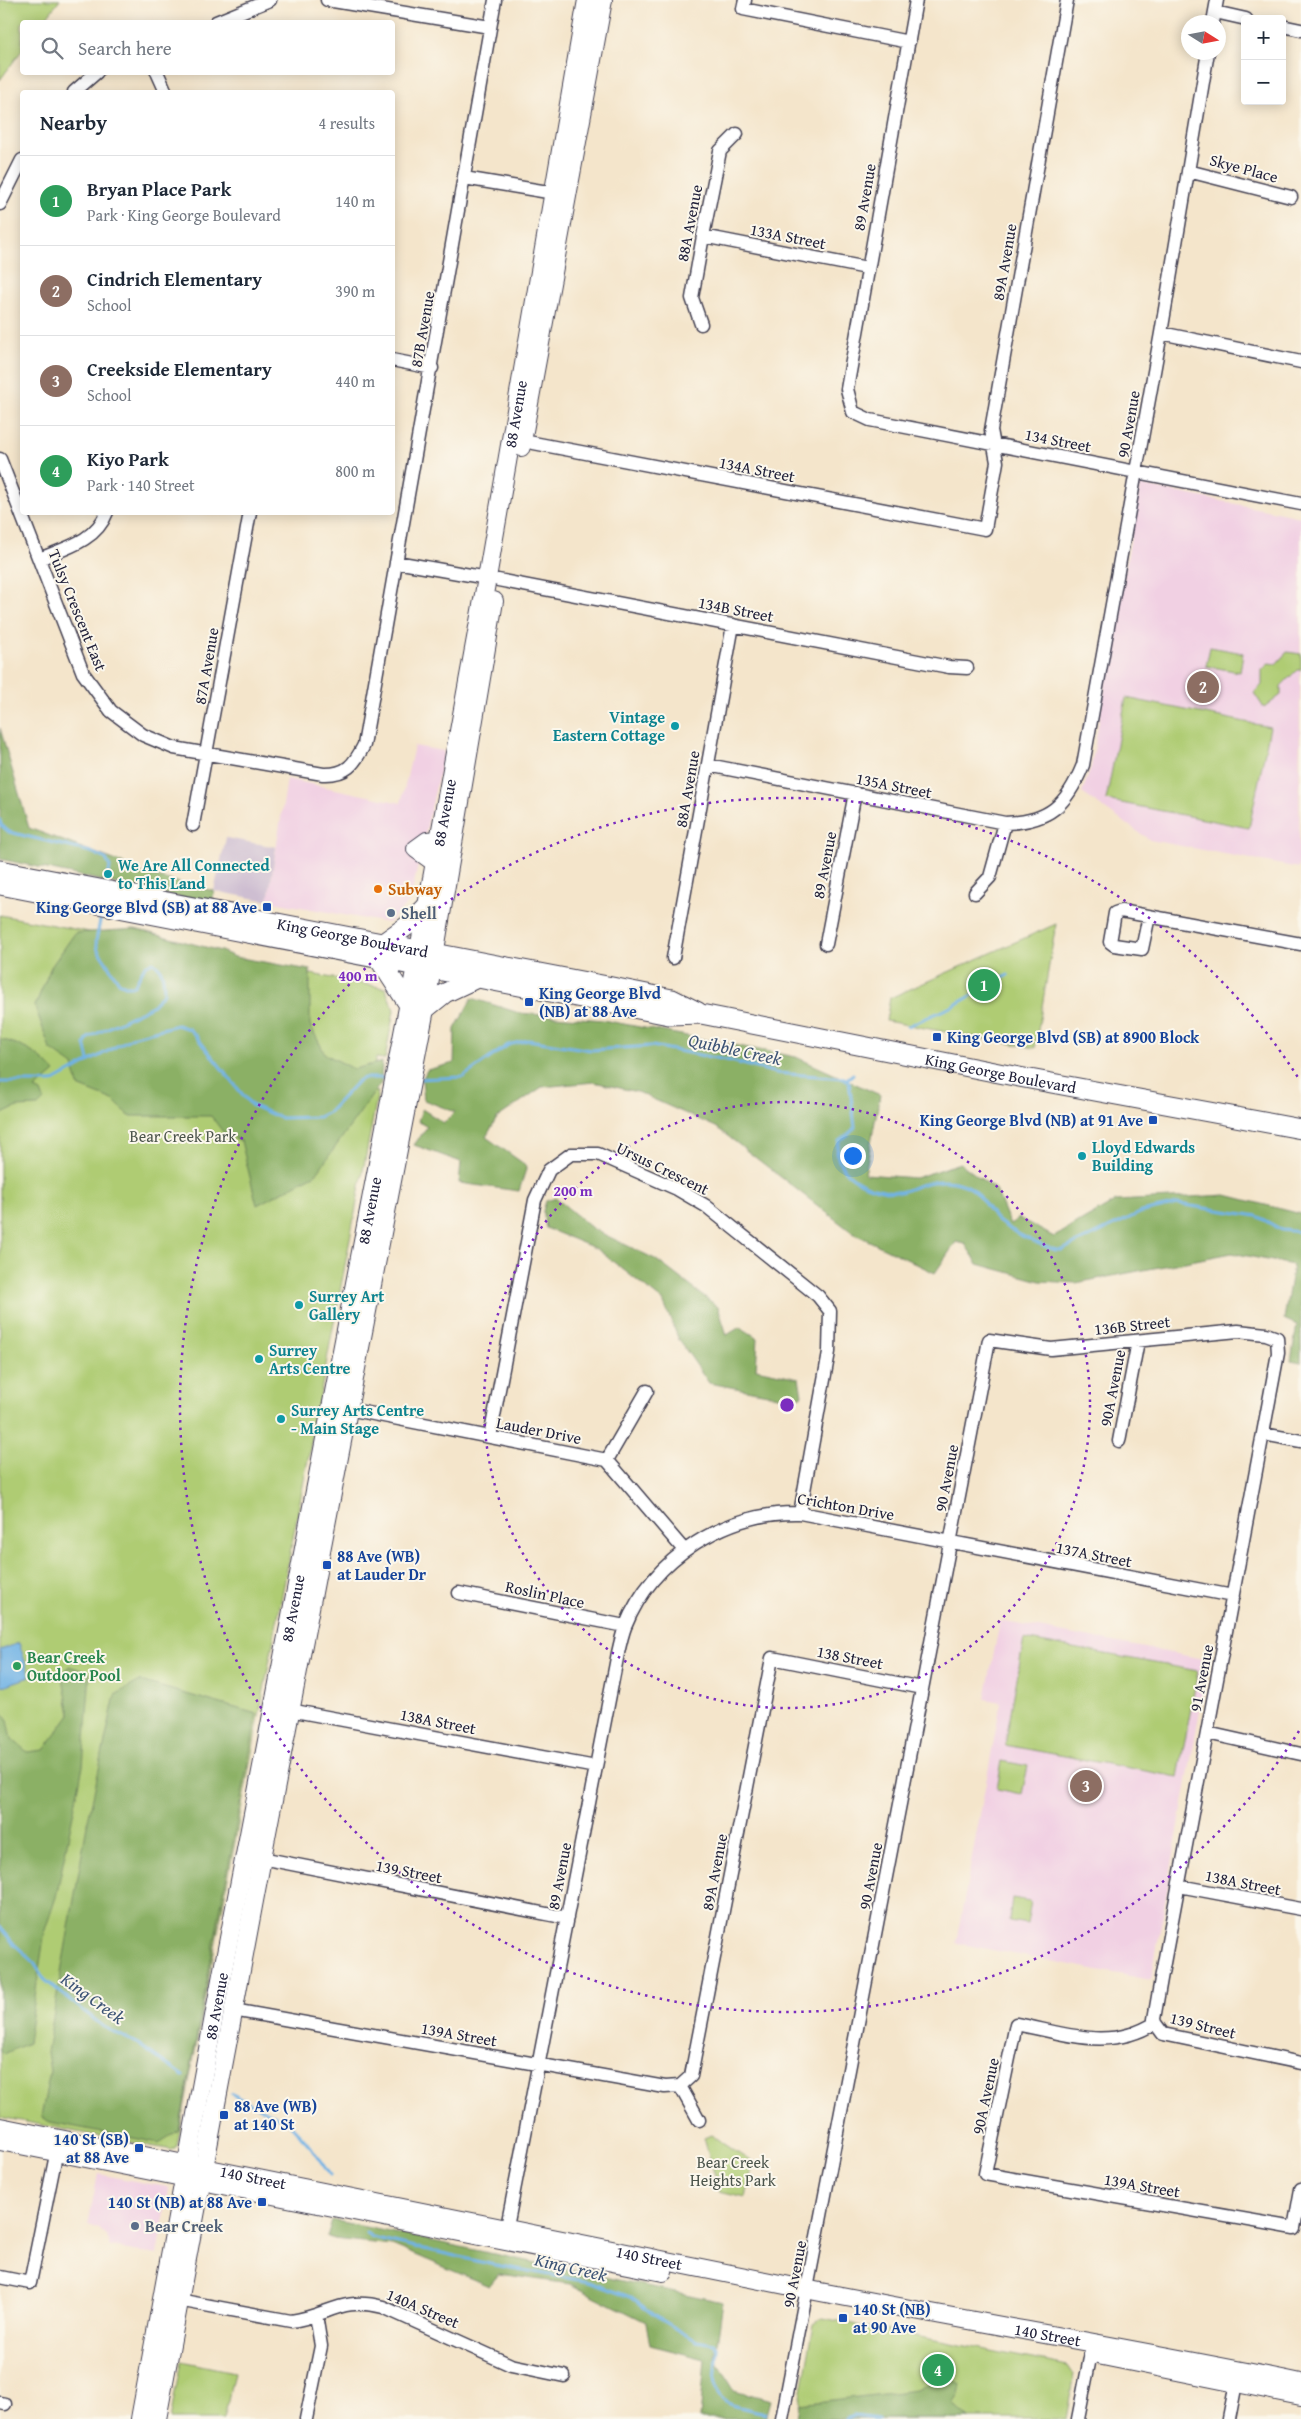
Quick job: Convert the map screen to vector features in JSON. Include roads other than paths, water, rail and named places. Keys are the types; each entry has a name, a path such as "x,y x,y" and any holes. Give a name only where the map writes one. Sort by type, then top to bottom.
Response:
{"main road":[{"name":"88 Avenue","path":"426,960 427,906 434,862 416,849 427,841 438,840 522,441 560,194 587,0"},
{"name":"88 Avenue","path":"140,2419 193,2172 254,1856 282,1708 335,1391 403,1079 426,960 560,194 603,0"},
{"name":"King George Boulevard","path":"0,870 76,892 426,960 672,999 701,1014"},
{"name":"King George Boulevard","path":"0,885 76,892"},
{"path":"427,906 381,951 417,1007 478,978"},
{"name":"King George Boulevard","path":"426,960 478,978 669,1015 701,1014 990,1071 1301,1129"},
{"name":"88 Avenue","path":"282,1708 348,1409 403,1079"},
{"path":"335,1391 348,1409"},
{"name":"88 Avenue","path":"157,2419 178,2300 193,2172 233,2010 254,1856"},
{"name":"140 Street","path":"0,2126 58,2145 806,2294 1301,2396"},
{"name":"140 Street","path":"0,2142 58,2145"},
{"name":"140 Street","path":"193,2172 507,2227 806,2294 1156,2353 1301,2383"},
{"path":"1091,2354 1093,2349 1097,2348 1142,2356 1156,2353"}],"street":[{"path":"221,20 270,0"},
{"path":"327,0 490,27"},
{"name":"87B Avenue","path":"342,773 356,761 364,745 432,368 495,0"},
{"path":"745,0 744,8 909,42"},
{"name":"89 Avenue","path":"849,400 847,389 867,268 916,0"},
{"name":"89A Avenue","path":"985,529 997,462 991,430 1067,0"},
{"path":"1215,12 1241,18"},
{"path":"1286,27 1301,30"},
{"name":"90 Avenue","path":"1067,797 1083,765 1161,333 1207,60"},
{"path":"76,90 94,75"},
{"path":"158,75 165,90"},
{"name":"88A Avenue","path":"701,324 692,298 703,236 720,151 737,134"},
{"path":"0,204 20,164"},
{"name":"Skye Place","path":"1188,171 1291,197"},
{"path":"464,178 560,194"},
{"name":"133A Street","path":"703,236 867,268"},
{"path":"1161,333 1301,362"},
{"path":"395,361 432,368"},
{"name":"134 Street","path":"849,400 852,412 870,420 1301,504"},
{"name":"134A Street","path":"522,441 985,529"},
{"name":"Tulsy Crescent East","path":"0,458 20,510"},
{"name":"Tulsy Crescent East","path":"22,515 83,672 111,711 144,735 174,748 323,774 342,773"},
{"path":"39,559 88,539 102,526 106,515"},
{"name":"87A Avenue","path":"193,824 249,515"},
{"name":"134B Street","path":"396,562 733,625 949,668 967,668"},
{"name":"88A Avenue","path":"672,958 733,625"},
{"name":"135A Street","path":"708,765 1004,823 1024,823 1041,817 1055,809 1067,797"},
{"name":"89 Avenue","path":"826,944 855,793"},
{"path":"975,892 990,877 1004,823"},
{"path":"1149,916 1301,944"},
{"name":"Ursus Crescent","path":"490,1437 535,1200 549,1170 571,1154 598,1154 677,1189 706,1206 818,1296 830,1311 829,1352 800,1513"},
{"name":"136B Street","path":"989,1340 1051,1349 1238,1331 1266,1334 1276,1338"},
{"name":"91 Avenue","path":"1155,2023 1154,2019 1264,1434 1278,1353 1276,1338"},
{"name":"90 Avenue","path":"782,2419 989,1340"},
{"name":"90A Avenue","path":"1119,1441 1138,1341"},
{"path":"647,1391 606,1460 684,1550"},
{"name":"Lauder Drive","path":"348,1409 606,1460"},
{"path":"1264,1434 1301,1441"},
{"name":"Crichton Drive","path":"684,1550 714,1532 738,1522 765,1515 800,1513 950,1543"},
{"name":"137A Street","path":"950,1543 1233,1596"},
{"name":"89 Avenue","path":"507,2227 625,1626 641,1598 662,1570 684,1550"},
{"name":"Roslin Place","path":"459,1593 625,1626"},
{"name":"89A Avenue","path":"680,2086 691,2076 772,1658"},
{"name":"138 Street","path":"772,1658 922,1688"},
{"name":"138A Street","path":"282,1708 596,1767"},
{"path":"1208,1734 1301,1754"},
{"name":"139 Street","path":"254,1856 567,1918"},
{"name":"138A Street","path":"1179,1886 1301,1909"},
{"name":"139A Street","path":"233,2010 665,2087 680,2086"},
{"name":"139 Street","path":"1016,2024 1092,2038 1111,2039 1128,2037 1155,2023 1163,2034 1301,2063"},
{"name":"90A Avenue","path":"985,2174 1016,2024"},
{"path":"680,2086 699,2120"},
{"path":"0,2277 30,2283 58,2145"},
{"name":"139A Street","path":"985,2174 1294,2228 1301,2189"},
{"name":"140A Street","path":"178,2300 291,2321 352,2303 368,2303 383,2307 511,2364 564,2376"},
{"path":"306,2419 321,2346 316,2315"},
{"path":"1078,2419 1091,2354"},
{"path":"1229,2419 1236,2383"}],"water":[{"path":"19,1643 30,1677 0,1687 0,1650"}],"waterway":[{"path":"0,820 1,825 9,832 91,852 106,859 110,867 107,883"},
{"path":"89,1060 85,1044 88,1038 152,1006 164,993 161,972 153,962 145,966 134,986 125,986 119,982 98,950 96,941 102,911"},
{"path":"908,1026 953,1006 1008,975"},
{"name":"Quibble Creek","path":"0,1082 52,1082 135,1036 177,1025 189,1029 195,1035 251,1105 281,1118 319,1117 329,1112 358,1081 364,1078 387,1078"},
{"name":"Quibble Creek","path":"416,1079 463,1077 508,1045 528,1040 591,1050 652,1046 731,1061 776,1073 844,1078 849,1082 855,1127 839,1141 838,1153 840,1163 846,1172 866,1185 888,1191 906,1191 935,1181 947,1181 965,1185 979,1196 994,1217 1003,1225 1034,1242 1050,1248 1062,1250 1142,1212 1178,1204 1257,1216 1282,1230 1301,1232"},
{"name":"Quibble Creek","path":"847,1079 853,1074"},
{"name":"King Creek","path":"0,1927 14,1944 32,1960 45,1980 104,2027 138,2044 183,2076"},
{"name":"King Creek","path":"232,2094 288,2122 311,2147 330,2175"},
{"name":"King Creek","path":"366,2233 372,2237 490,2264 589,2282 630,2297 657,2317 697,2341 714,2344 718,2349 716,2380 720,2397 735,2406 766,2413"},
{"name":"King Creek","path":"846,2419 854,2416 878,2419"}],"place":[{"name":"Cindrich Elementary","path":"1203,687"},
{"name":"Vintage Eastern Cottage","path":"675,726"},
{"name":"We Are All Connected to This Land","path":"108,874"},
{"name":"Subway","path":"378,889"},
{"name":"King George Blvd (SB) at 88 Ave","path":"267,907"},
{"name":"Shell","path":"391,913"},
{"name":"Bryan Place Park","path":"984,985"},
{"name":"King George Blvd (NB) at 88 Ave","path":"529,1002"},
{"name":"King George Blvd (SB) at 8900 Block","path":"937,1037"},
{"name":"King George Blvd (NB) at 91 Ave","path":"1153,1120"},
{"name":"Lloyd Edwards Building","path":"1082,1156"},
{"name":"Surrey Art Gallery","path":"299,1305"},
{"name":"Surrey Arts Centre","path":"259,1359"},
{"name":"Surrey Arts Centre - Main Stage","path":"281,1419"},
{"name":"88 Ave (WB) at Lauder Dr","path":"327,1565"},
{"name":"Bear Creek Outdoor Pool","path":"17,1666"},
{"name":"Creekside Elementary","path":"1086,1786"},
{"name":"88 Ave (WB) at 140 St","path":"224,2115"},
{"name":"140 St (SB) at 88 Ave","path":"139,2148"},
{"name":"140 St (NB) at 88 Ave","path":"262,2202"},
{"name":"Bear Creek","path":"135,2226"},
{"name":"140 St (NB) at 90 Ave","path":"843,2318"},
{"name":"Kiyo Park","path":"938,2370"}],"park label":[{"name":"Bear Creek Park","path":"183,1136"},
{"name":"Bear Creek Heights Park","path":"733,2171"}]}
